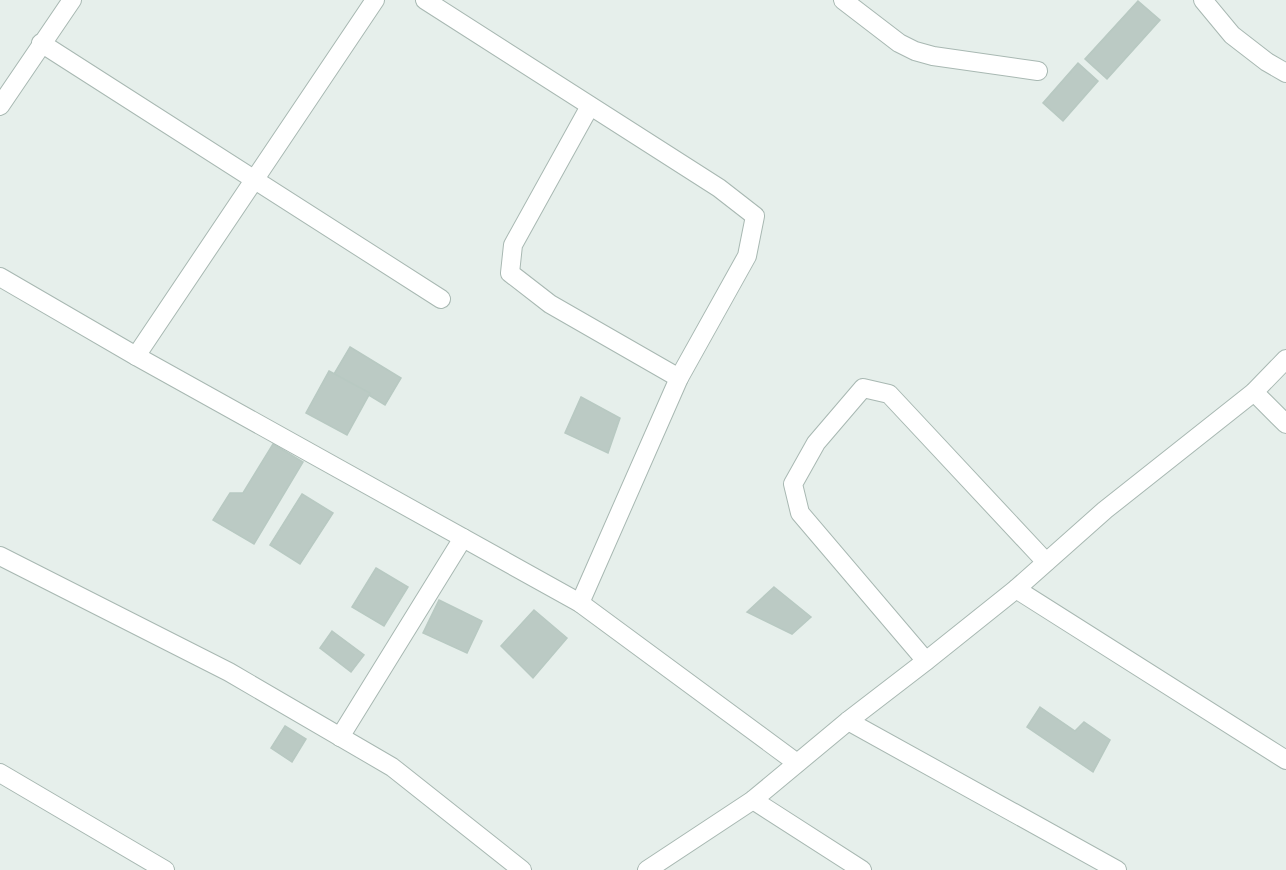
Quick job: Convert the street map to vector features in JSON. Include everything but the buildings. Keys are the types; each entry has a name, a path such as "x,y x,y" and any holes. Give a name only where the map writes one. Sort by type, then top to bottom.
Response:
{"street":[{"path":"0,106 72,0"},
{"path":"136,356 375,0"},
{"path":"425,0 719,188 755,216 747,256 679,378 580,603"},
{"path":"843,0 899,43 915,51 933,56 1038,70"},
{"path":"1203,0 1232,35 1267,62 1286,73"},
{"path":"41,43 441,299"},
{"path":"590,106 513,245 510,273 550,304 679,378"},
{"path":"0,278 580,603 797,764"},
{"path":"647,870 753,800 848,721 926,662 1106,510 1254,392 1286,359"},
{"path":"926,662 800,513 793,484 816,443 863,388 889,394 1046,562"},
{"path":"1254,392 1286,424"},
{"path":"340,737 463,538"},
{"path":"0,556 229,672 392,767 522,870"},
{"path":"1016,588 1286,760"},
{"path":"848,721 1118,870"},
{"path":"0,773 165,870"},
{"path":"753,800 862,870"}]}
